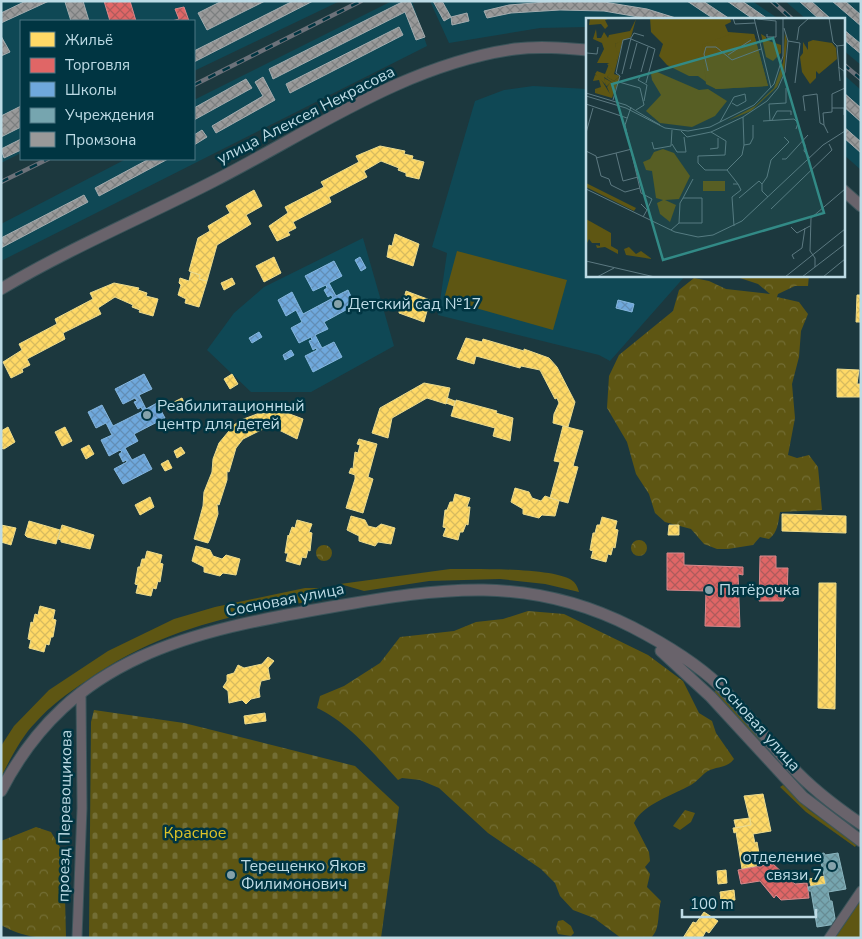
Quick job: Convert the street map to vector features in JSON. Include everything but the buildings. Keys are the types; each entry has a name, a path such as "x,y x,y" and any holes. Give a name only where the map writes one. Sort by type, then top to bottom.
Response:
{"street":[{"name":"улица Алексея Некрасова","path":"1,289 226,175 345,111 423,74 477,57 516,49 586,50"},
{"path":"844,191 861,206"},
{"name":"Сосновая улица","path":"1,791 30,742 60,709 137,659 190,636 267,619 438,590 494,589 537,594 570,602 631,626 686,659 720,686 793,768 818,791 861,824"},
{"name":"Сосновая улица","path":"631,626 696,681 803,797 861,841"},
{"name":"проезд Перевощикова","path":"77,938 82,808 81,694"},
{"path":"829,938 861,891"}],"shaded area":[{"path":"1,1 340,1 195,71 195,20 20,20 20,154 1,163"},
{"path":"392,1 412,1 427,46 1,261 1,224 124,160 195,160 195,100"},
{"path":"430,1 752,1 778,18 586,18 586,27 540,28 449,43"},
{"path":"785,1 861,1 861,65 844,51 844,18 805,18"},
{"path":"844,75 861,90 861,170 844,155"},
{"path":"533,86 586,89 586,276 685,276 610,361 599,355 438,315 447,253 432,247 475,101 504,90"},
{"path":"363,238 394,346 311,392 251,392 207,350 234,313 264,287"}],"green space":[{"path":"457,251 567,280 553,330 444,299"},
{"path":"734,276 809,276 808,286 795,286 778,294 777,297 799,302 808,314 801,331 799,357 792,384 795,418 788,455 797,458 809,455 818,467 822,510 780,512 776,530 769,539 760,537 753,545 717,549 704,544 691,529 665,522 655,513 649,494 636,474 627,442 607,408 609,376 619,355 673,311 679,290 694,278 709,281 726,289 770,294 758,284"},
{"path":"636,540 642,540 647,545 645,554 636,556 631,551 631,545"},
{"path":"321,545 327,545 332,550 330,559 321,561 316,556 316,550"},
{"path":"450,569 495,569 552,574 565,577 574,582 579,592 545,584 500,579 429,581 364,591 340,584"},
{"path":"305,588 319,588 347,595 243,614 211,623 148,645 117,661 73,690 41,716 21,741 1,777 1,746 14,726 49,690 108,651 174,619 215,607"},
{"path":"528,611 564,614 648,655 683,681 699,713 712,721 716,733 734,759 726,765 707,771 691,785 651,805 638,816 634,823 649,852 650,861 645,867 650,874 647,887 661,901 658,925 651,938 621,938 594,918 573,910 560,896 555,883 541,869 488,833 439,788 420,780 402,778 398,780 350,730 317,708 320,696 344,686 380,663 400,637 454,631 476,622 503,619"},
{"path":"717,690 787,769 784,772 713,693"},
{"name":"Красное","path":"94,710 184,723 355,766 399,807 381,938 89,938 91,722"},
{"path":"783,785 809,810 857,844 855,847 806,812 780,787"},
{"path":"685,810 695,813 691,822 680,830 673,826"},
{"path":"36,827 51,832 64,854 66,938 48,938 17,933 1,925 1,841"},
{"path":"861,895 861,938 832,938"},
{"path":"563,920 571,926 574,933 571,936 558,934 556,928 558,921"}],"railway":[{"path":"195,84 361,1"},
{"path":"772,1 791,18"},
{"path":"844,65 861,79"},
{"path":"1,182 46,160"}],"place":[{"name":"Детский сад №17","path":"338,304"},
{"name":"Реабилитационный центр для детей","path":"147,415"},
{"name":"Пятёрочка","path":"709,590"},
{"name":"отделение связи 7","path":"832,866"},
{"name":"Терещенко Яков Филимонович","path":"231,875"}]}
